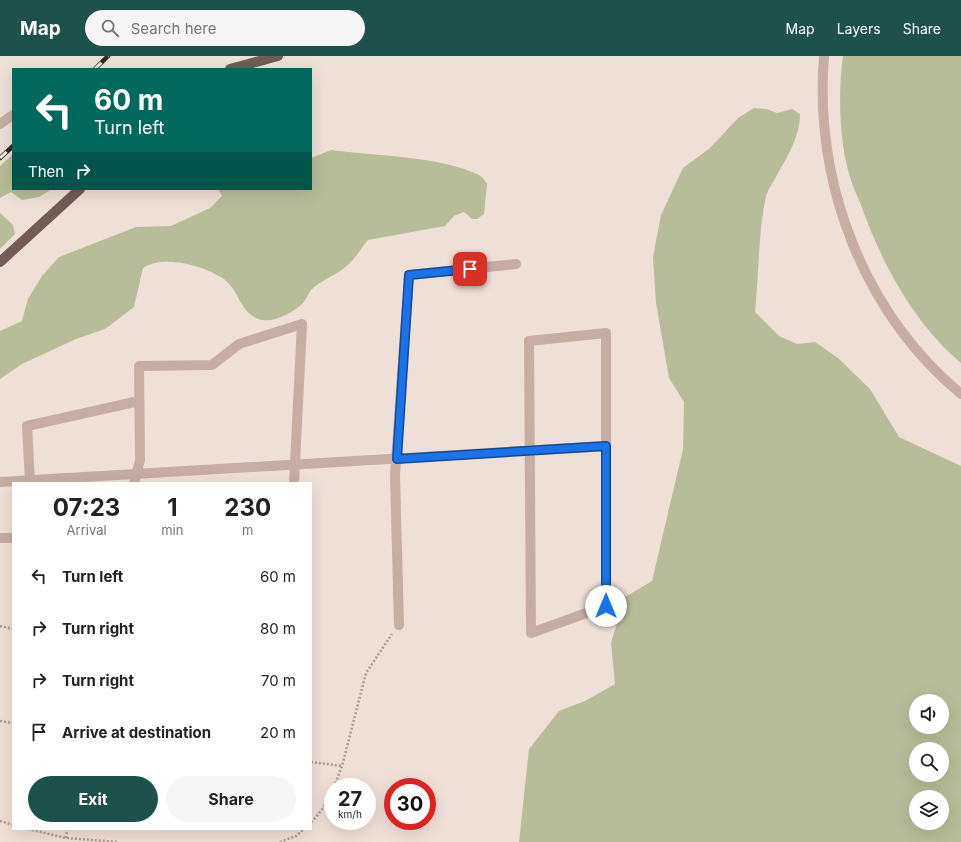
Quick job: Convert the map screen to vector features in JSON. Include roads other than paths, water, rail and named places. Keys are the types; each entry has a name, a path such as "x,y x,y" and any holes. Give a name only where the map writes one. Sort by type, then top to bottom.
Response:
{"main road":[{"path":"234,68 278,56"},
{"path":"0,262 79,190"}],"street":[{"path":"824,56 823,113 830,164 843,218 856,253 874,289 903,334 929,365 961,394"},
{"path":"0,124 12,116"},
{"path":"398,625 397,459 409,275 516,264"},
{"path":"135,479 140,460 139,366 212,364 239,344 302,324 294,482"},
{"path":"606,334 606,606 531,633 530,451 529,341 606,334"},
{"path":"30,481 27,426 139,402"},
{"path":"0,482 135,479 294,465 606,446"},
{"path":"0,538 12,538"}],"railway":[{"path":"96,68 108,56"},
{"path":"0,158 12,147"}]}
